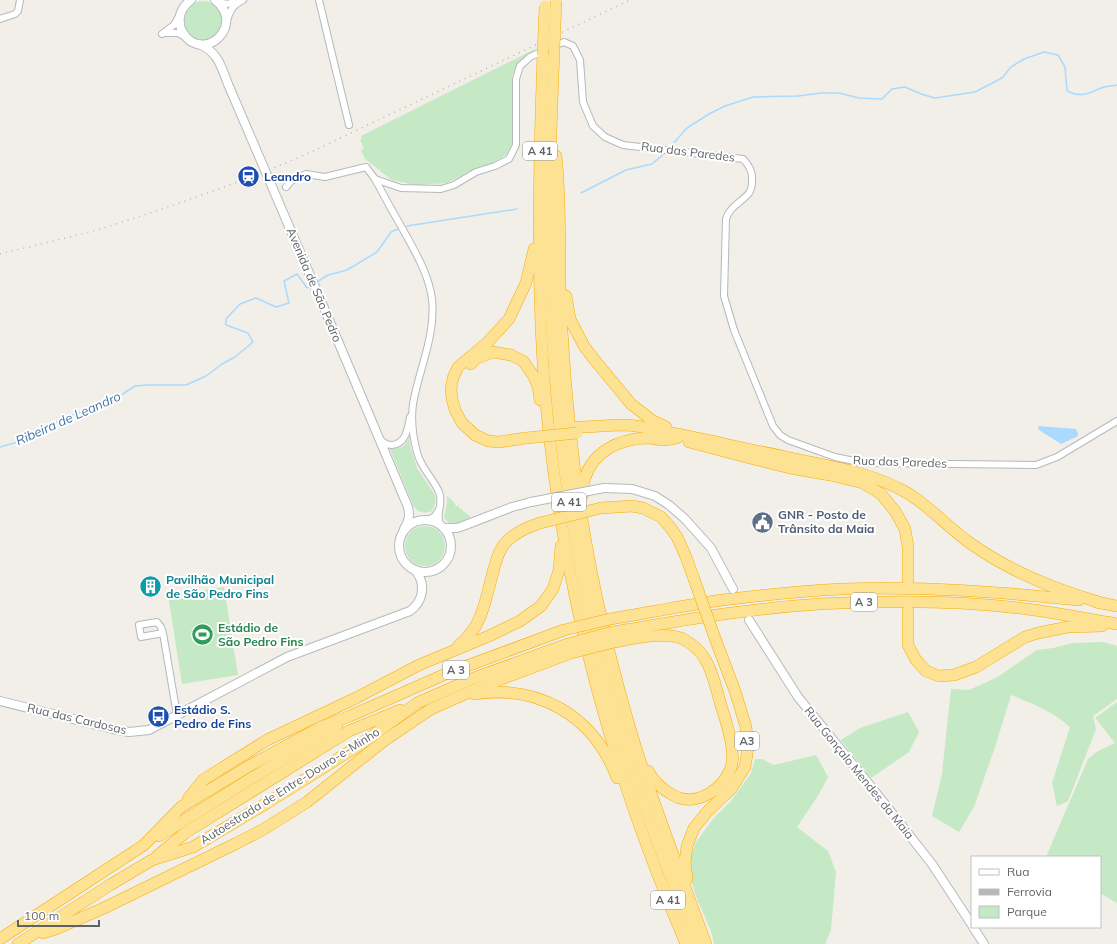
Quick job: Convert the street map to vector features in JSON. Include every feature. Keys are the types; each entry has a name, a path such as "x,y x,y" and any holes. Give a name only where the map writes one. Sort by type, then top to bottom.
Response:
{"highway":[{"name":"A 41","path":"550,2 554,49 550,166 550,247 553,346 560,425 570,505 584,586 599,652 622,740 653,832 697,944"},
{"name":"A 41","path":"550,2 543,54 539,169 541,329 548,421 561,523 590,663 610,734 653,862 686,944"},
{"path":"552,105 558,168 559,262 562,338 568,413 583,524 595,588 610,652 635,745 656,809 706,944"},
{"path":"539,225 526,283 509,319 487,342 458,366 453,378 451,389 455,410 462,423 475,435 488,441 499,442 526,436 629,425 692,436 870,475 899,488 924,505 971,544 1008,567 1076,596 1102,603"},
{"path":"559,262 563,276 564,291 570,319 584,346 593,358 631,404 642,414 653,421 692,436"},
{"path":"526,436 499,436 488,434 479,431 468,421 460,408 457,399 457,390 462,374 475,359 493,352 511,354 523,361 534,375 538,386 541,409 548,421"},
{"path":"576,430 651,433 677,438 696,445 790,468 863,483 881,494 895,511 905,529 908,547 908,580"},
{"path":"583,524 582,501 584,479 591,465 600,454 613,446 630,440 647,438 664,440 677,438"},
{"name":"A3","path":"452,651 467,638 476,625 500,550 507,541 526,528 540,523 601,508 632,506 643,508 661,517 677,537 686,557 735,691 746,727 748,748 745,767 731,789 707,812 694,828 687,846 685,862 691,903"},
{"path":"181,807 203,780 267,740 356,698 419,665 520,621 541,606 554,589 559,570 561,523"},
{"name":"A 3","path":"144,846 181,807 248,766 319,728 448,673 564,630 610,619 716,601 799,592 864,588 919,588 986,591 1102,603 1117,606"},
{"name":"A 3","path":"613,637 698,618 751,610 840,603 939,603 1004,606 1052,612 1117,624"},
{"path":"908,610 908,645 916,660 926,671 939,676 954,675 976,667 1025,637 1048,630 1068,627 1117,627"},
{"path":"31,937 56,929 104,908 237,844 264,829 307,802 386,740 431,709 450,700 570,649 613,637 668,635 682,639 696,648 705,658 712,674 728,727 732,752 730,769 723,783 709,794 692,799 678,798 663,790 654,780 635,745"},
{"name":"Autoestrada de Entre-Douro-e-Minho","path":"18,944 152,860 193,847 267,803 358,746 417,702 474,678 570,649"},
{"path":"450,700 487,692 517,693 541,700 568,713 587,729 602,748 615,772 624,798 636,814"},
{"name":"A 3","path":"152,860 185,833 349,731 417,702"},
{"name":"A 3","path":"0,938 252,778 321,736 350,716"}],"street":[{"path":"0,19 15,14 18,11 20,0"},
{"path":"216,1 227,4 242,0"},
{"path":"226,22 232,8 236,3 242,0"},
{"path":"319,0 349,125"},
{"path":"186,37 178,32 162,34 174,25 188,1"},
{"path":"198,44 204,45 212,43 224,33 227,18 224,10 216,1"},
{"path":"180,14 180,27 186,37"},
{"name":"Avenida de São Pedro","path":"186,37 192,42 207,48 212,52 220,64"},
{"name":"Avenida de São Pedro","path":"219,38 217,51 220,64 228,84 408,507 409,519 404,530"},
{"name":"Rua das Paredes","path":"375,179 401,188 441,189 454,185 476,172 495,166 509,159 516,145 516,79 520,66 530,57 564,42 573,46 580,60 583,102 593,126 605,137 623,145 743,159 751,170 753,179 750,192 728,214 726,219 724,296 734,330 773,426 780,436 825,454 854,461 1036,466 1057,457 1117,421"},
{"path":"286,187 291,181 306,174 325,176 366,167 375,179 418,258 426,276 432,300 432,322 427,350 407,431 404,439 399,443 390,445 382,442 379,438"},
{"path":"413,403 412,417 417,454 423,467 438,490 441,503 438,517 450,538 451,550"},
{"path":"425,520 442,526 457,528 496,512 531,502 604,488 632,489 655,496 669,505 685,519 711,548 733,589"},
{"name":"Avenida de São Pedro","path":"408,507 415,516 425,520"},
{"path":"434,571 421,572 408,566 403,560 400,552 400,540 404,530 409,525 435,516 439,509"},
{"path":"421,585 426,576 443,565 449,555 456,536 471,523"},
{"path":"415,570 420,579 421,585"},
{"name":"Rua das Cardosas","path":"0,701 113,729 129,732 149,730 287,656 410,611 420,601 421,585"},
{"name":"Rua Gonçalo Mendes da Maia","path":"749,620 798,697 932,864 971,923"},
{"path":"163,633 177,715"},
{"name":"Rua Gonçalo Mendes da Maia","path":"974,928 984,944"}],"green space":[{"path":"207,1 214,4 220,10 223,21 222,29 214,38 207,41 199,41 192,38 184,29 183,17 186,10 195,2"},
{"path":"535,49 535,52 518,63 512,76 513,142 506,155 491,164 478,167 447,183 415,185 392,180 365,159 361,150 364,149 360,140 362,139 361,136"},
{"path":"409,437 417,468 435,495 435,505 432,511 425,513 420,512 414,507 390,449 402,447"},
{"path":"447,496 456,506 459,506 459,509 461,508 471,517 453,524 449,523 444,517"},
{"path":"425,526 433,528 439,532 443,538 445,546 443,554 439,560 433,564 425,566 417,564 411,560 407,554 405,546 407,538 411,532 417,528"},
{"name":"Estádio de São Pedro Fins","path":"224,587 238,675 182,684 168,595"},
{"path":"1103,642 1117,646 1117,699 1093,716 1096,729 1068,801 1057,806 1052,783 1070,727 1050,712 1011,695 974,807 959,832 932,816 942,774 951,689 969,690 996,678 1037,650 1073,643"},
{"path":"1117,702 1117,903 1101,894 1101,856 1046,856 1088,759 1098,751 1115,743 1095,718"},
{"path":"908,712 919,732 909,752 871,778 841,740 860,728"},
{"path":"816,755 828,777 819,794 797,827 828,851 836,872 831,930 825,944 714,944 711,931 696,896 689,874 690,857 696,842 714,818 731,801 751,773 755,759 762,759 774,765"}],"water":[{"path":"1039,426 1076,429 1078,436 1061,444 1039,430"}],"waterway":[{"name":"Ribeira de Leandro","path":"671,146 687,128 709,114 725,106 753,97 839,93 859,98 882,99 892,89 905,87 935,98 975,92 1002,78 1011,67 1024,59 1044,52 1058,55 1065,67 1067,91 1082,95 1104,87 1117,85"},
{"name":"Ribeira de Leandro","path":"581,193 626,170 652,164 665,153"},
{"name":"Ribeira de Leandro","path":"407,226 517,209"},
{"name":"Ribeira de Leandro","path":"317,282 328,275 347,270 377,252 391,232 398,229"},
{"name":"Ribeira de Leandro","path":"0,447 21,441 60,420 112,401 135,386 186,385 206,376 222,364 235,357 253,342 248,333 226,325 226,319 240,304 256,298 276,307 289,303 284,281 297,274 307,288 312,285"}],"railway":[{"path":"0,254 104,228 249,178 309,153 630,0"}],"place":[{"name":"Leandro","path":"249,177"},
{"name":"GNR - Posto de Trânsito da Maia","path":"762,522"},
{"name":"Pavilhão Municipal de São Pedro Fins","path":"150,587"},
{"name":"Estádio de São Pedro Fins","path":"203,635"},
{"name":"Estádio S. Pedro de Fins","path":"158,717"}]}
